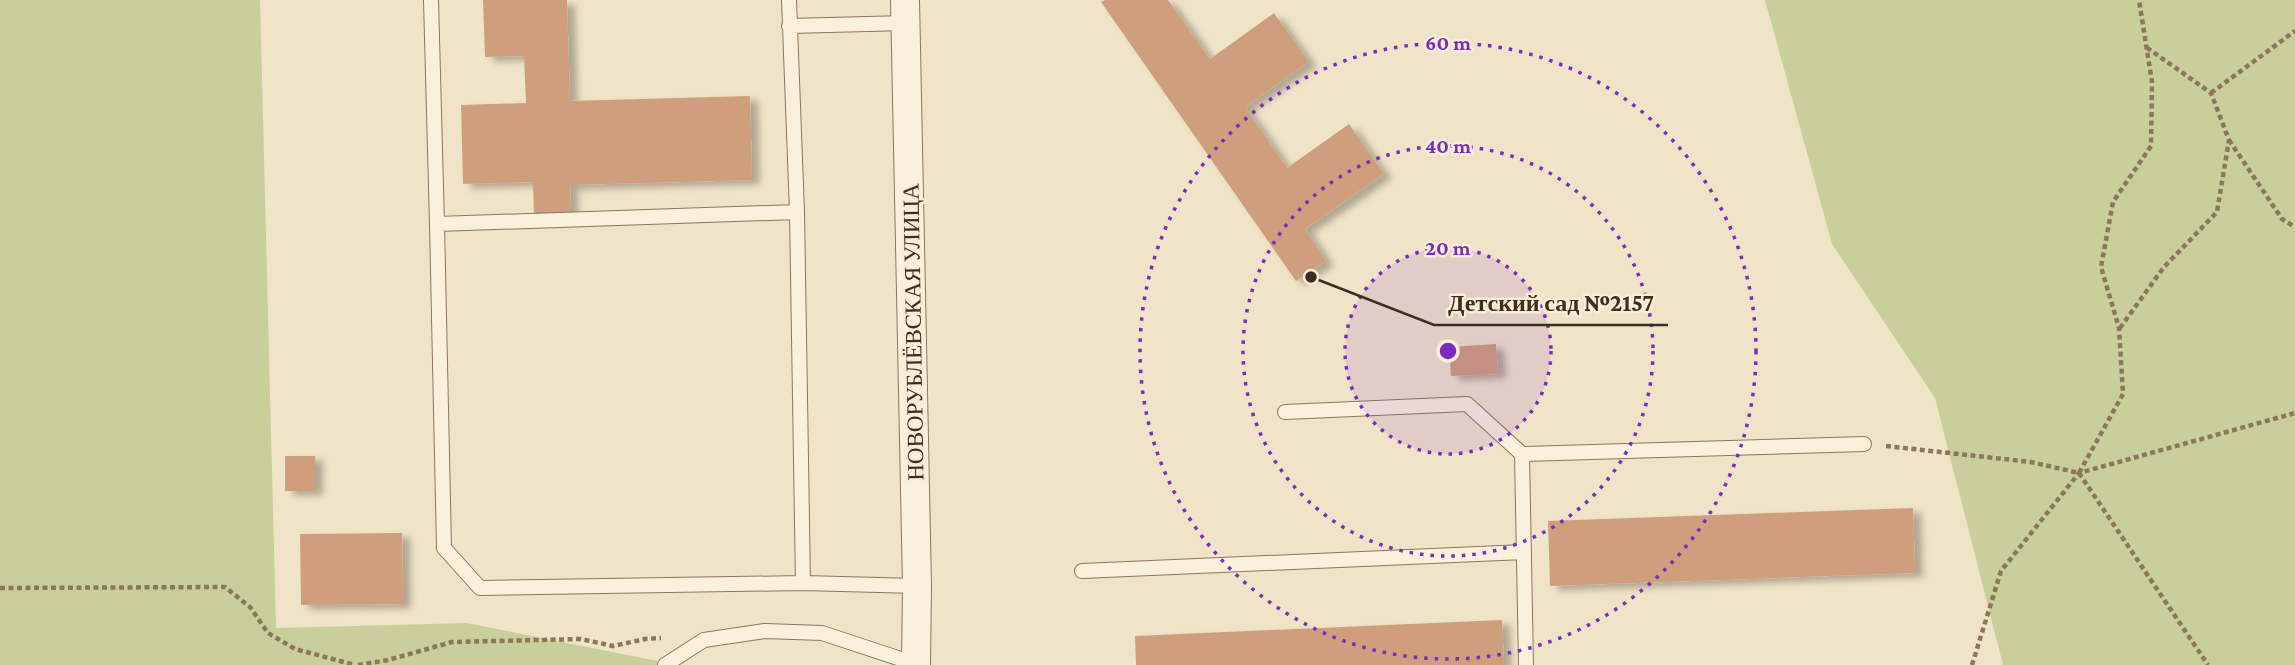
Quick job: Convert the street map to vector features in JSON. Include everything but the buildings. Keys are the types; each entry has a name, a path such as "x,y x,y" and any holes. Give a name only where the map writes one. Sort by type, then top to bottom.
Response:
{"street":[{"name":"НОВОРУБЛЁВСКАЯ УЛИЦА","path":"906,12 917,586 916,664"}],"lane":[{"path":"431,0 444,548 480,588 803,583 917,586"},
{"path":"789,0 797,212 803,583"},
{"path":"789,26 906,12"},
{"path":"437,225 797,212"},
{"path":"1285,412 1468,404 1522,454 1864,444"},
{"path":"1522,454 1526,665"},
{"path":"1082,571 1524,552"},
{"path":"666,665 704,640 765,631 822,633 916,664"}],"path":[{"path":"1972,665 2001,571 2079,473 2123,394 2119,328 2101,267 2113,202 2151,146 2152,82 2139,0"},
{"path":"2211,93 2295,31"},
{"path":"2146,47 2211,93 2230,139 2282,219 2295,227"},
{"path":"2119,328 2164,267 2217,212 2230,139"},
{"path":"1864,444 2031,462 2079,473 2295,413"},
{"path":"2079,473 2208,665"},
{"path":"0,588 225,587 250,607 268,633 295,649 356,665 388,660 452,642 581,639 613,646 645,639 704,640"}],"green space":[{"path":"0,0 260,0 276,628 467,623 678,665 0,665"},
{"path":"1765,0 2295,0 2295,665 2003,665 1935,398 1832,244"}],"place":[{"name":"Детский сад №2157","path":"1311,277"}]}
